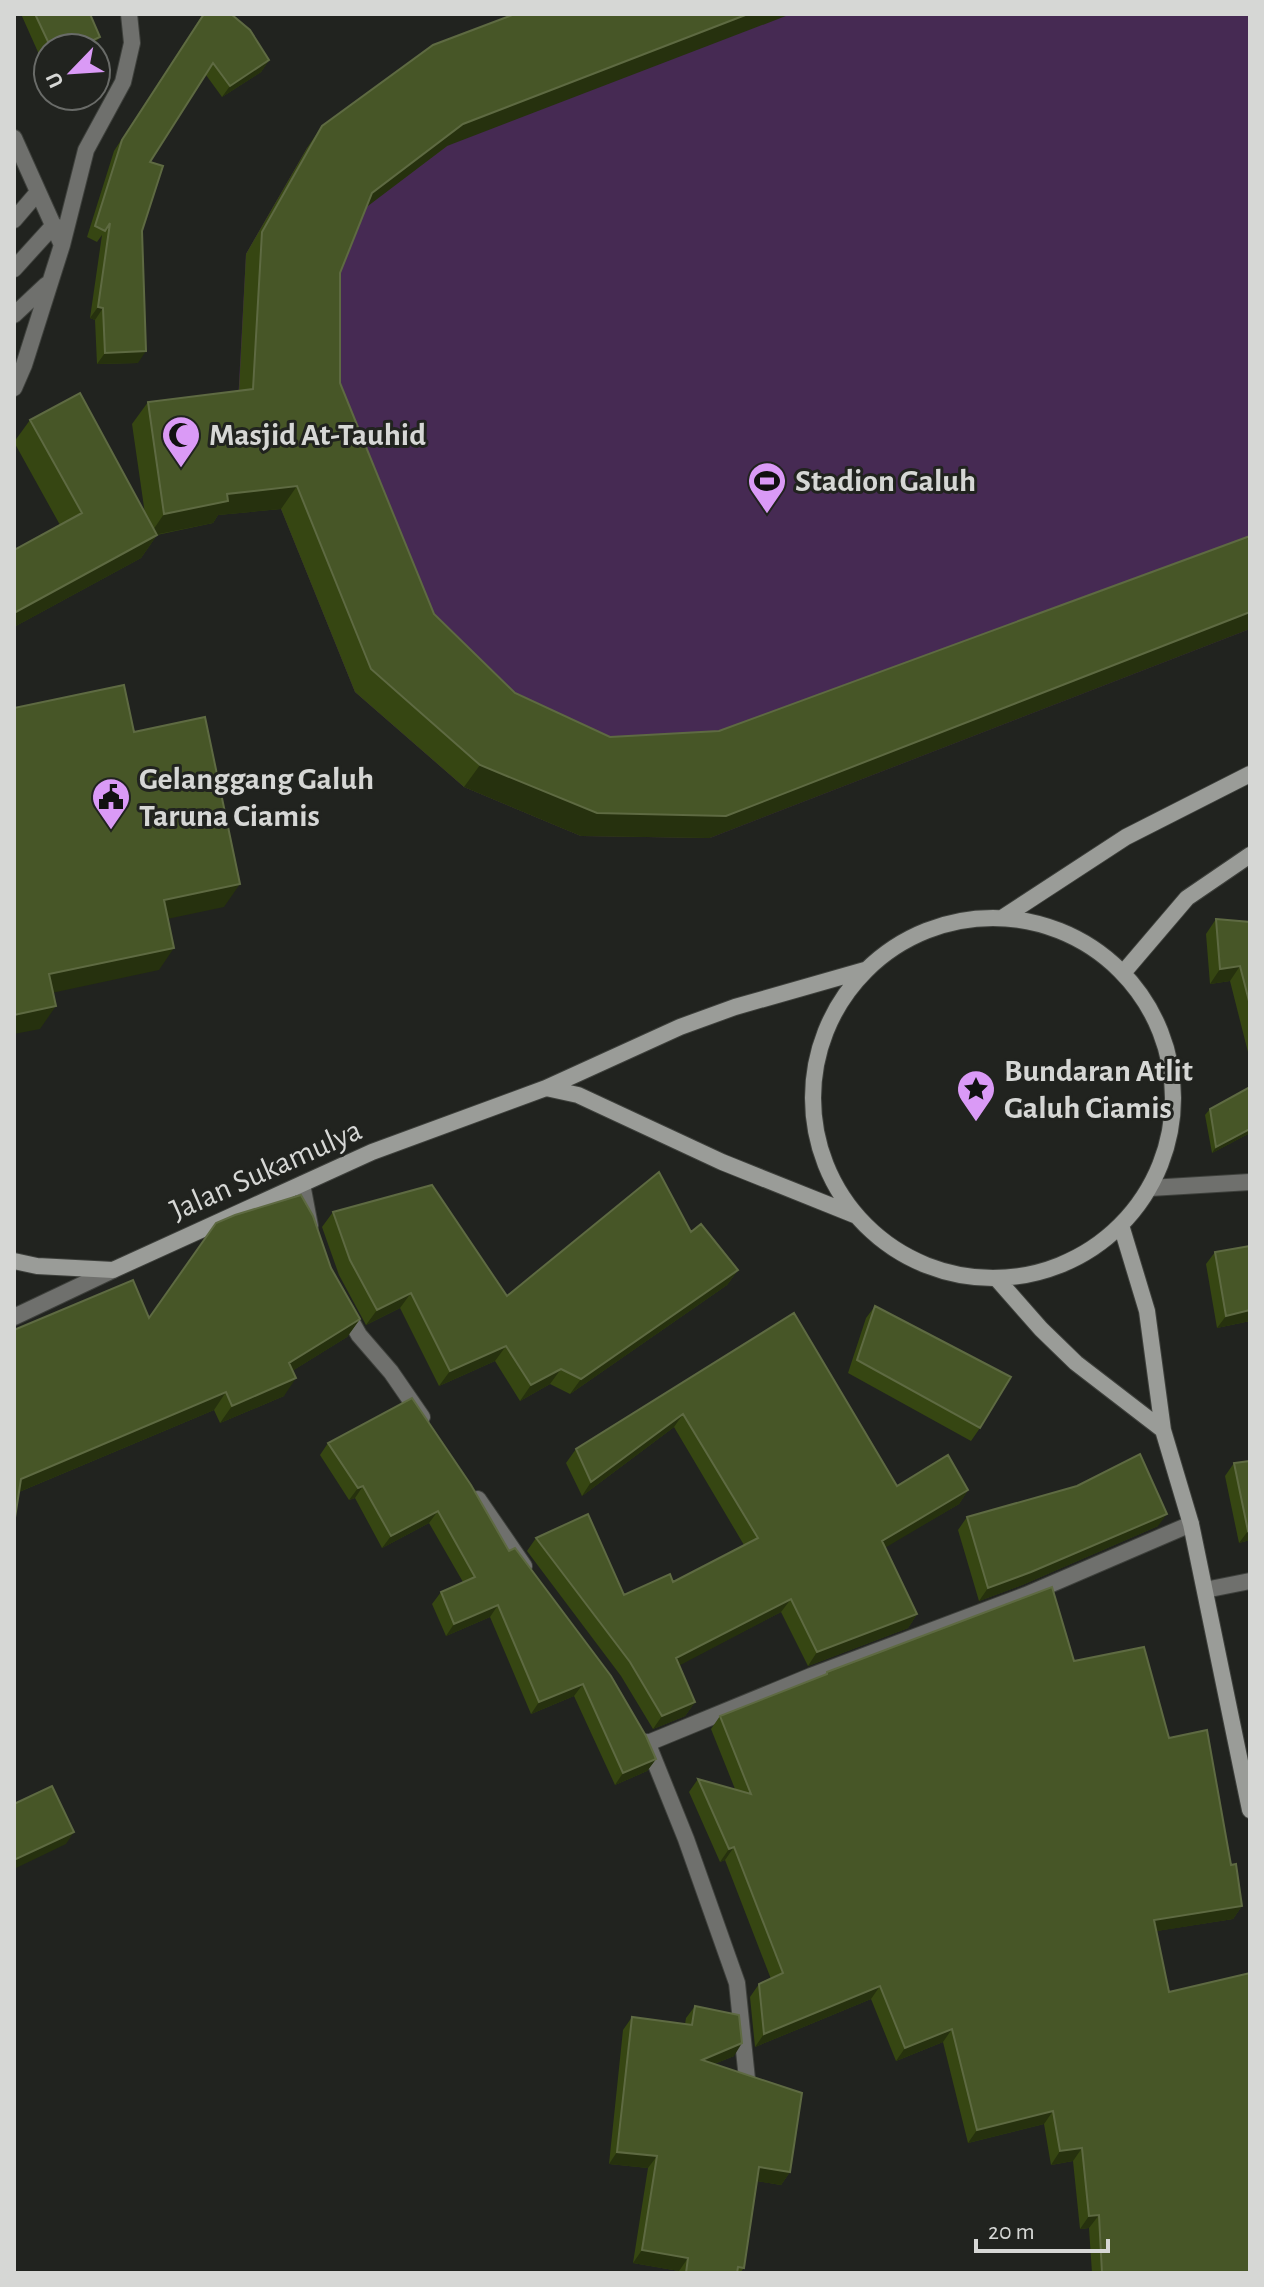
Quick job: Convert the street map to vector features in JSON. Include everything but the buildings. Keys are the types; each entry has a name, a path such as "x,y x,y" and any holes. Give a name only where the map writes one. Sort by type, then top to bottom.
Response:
{"main road":[{"path":"1002,918 1126,837 1250,774"},
{"path":"1123,973 1187,898 1250,855"},
{"path":"1002,918 1046,926 1060,932 1087,945 1123,973 1150,1010 1167,1053 1173,1099 1167,1145 1150,1188 1121,1225 1095,1248 1065,1264 1031,1275 997,1279 966,1277 935,1269 906,1256 880,1238 857,1216 835,1184 821,1149 814,1110 815,1072 825,1035 842,1000 865,970 894,947 928,930 965,920 1002,918"},
{"name":"Jalan Sukamulya","path":"113,1270 372,1152 546,1088 680,1027 735,1007 865,970"},
{"path":"546,1088 578,1095 722,1162 857,1216"},
{"path":"1121,1225 1147,1311 1163,1430 1191,1524 1250,1810"},
{"path":"14,1261 37,1266 113,1270"},
{"path":"997,1279 1076,1363 1163,1430"}],"street":[{"path":"14,388 62,245 86,150 123,82 132,43 129,14"},
{"path":"14,138 19,166 38,192 62,245"},
{"path":"14,220 38,192"},
{"path":"14,269 54,225"},
{"path":"14,315 52,277"},
{"path":"14,362 29,349"},
{"path":"1150,1188 1250,1182"},
{"path":"302,1184 315,1240"},
{"name":"Jalan Sukamulya","path":"14,1317 113,1270"},
{"path":"336,1294 359,1335 391,1372 432,1433"},
{"path":"472,1491 538,1584"},
{"path":"747,2079 737,1983 686,1839 645,1737 1026,1595 1191,1524"},
{"path":"1205,1590 1250,1581"}],"shaded area":[{"name":"Stadion Galuh","path":"558,14 1250,14 1250,629 710,838 581,836 464,787 355,692 238,402 246,254 307,148 418,68"}],"place":[{"name":"Masjid At-Tauhid","path":"181,469"},
{"name":"Stadion Galuh","path":"767,515"},
{"name":"Gelanggang Galuh Taruna Ciamis","path":"111,831"},
{"name":"Bundaran Atlit Galuh Ciamis","path":"976,1123"}]}
